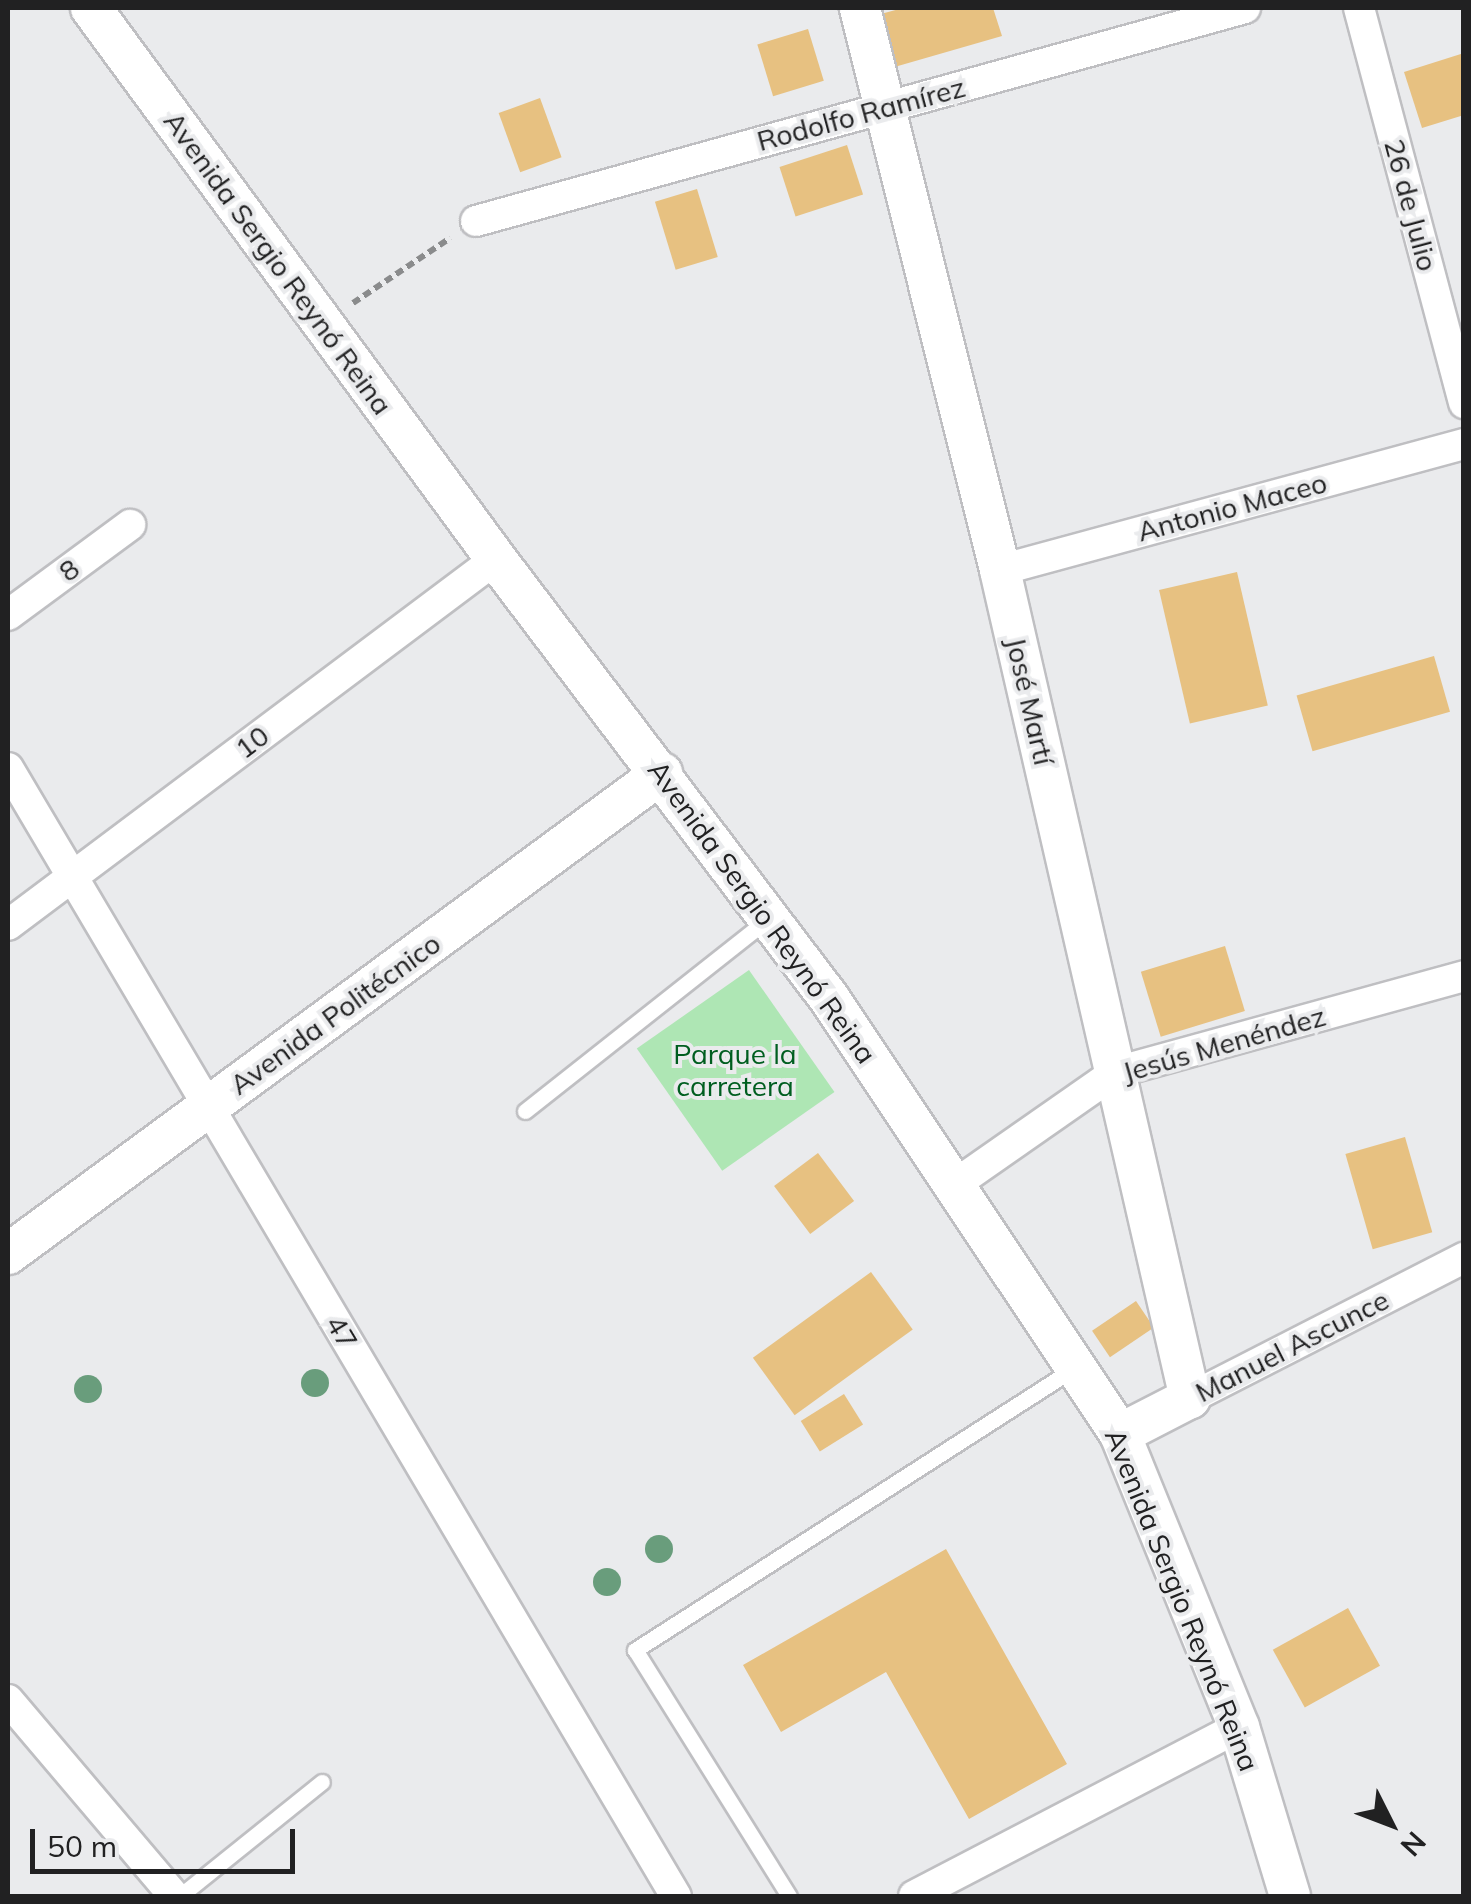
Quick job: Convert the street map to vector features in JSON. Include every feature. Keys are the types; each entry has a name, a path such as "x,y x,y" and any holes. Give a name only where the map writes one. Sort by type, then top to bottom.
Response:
{"street":[{"name":"Avenida Sergio Reynó Reina","path":"91,8 496,559 830,998 1120,1434 1239,1726 1290,1896"},
{"name":"José Martí","path":"860,8 1000,570 1190,1398"},
{"name":"Rodolfo Ramírez","path":"476,220 1245,8"},
{"name":"26 de Julio","path":"1359,8 1464,403"},
{"name":"Antonio Maceo","path":"1000,570 1464,444"},
{"name":"8","path":"8,614 130,525"},
{"name":"10","path":"8,925 496,559"},
{"name":"47","path":"8,768 676,1896"},
{"name":"Avenida Politécnico","path":"8,1254 662,773"},
{"name":"Jesús Menéndez","path":"954,1185 1116,1072 1464,976"},
{"name":"Manuel Ascunce","path":"1120,1434 1462,1263"},
{"path":"8,1700 177,1896"},
{"path":"914,1896 1239,1726"}],"lane":[{"path":"525,1112 767,920"},
{"path":"789,1896 636,1650 1076,1366"},
{"path":"177,1896 322,1782"}],"path":[{"path":"322,323 476,220"}],"green space":[{"name":"Parque la carretera","path":"749,970 834,1092 722,1171 637,1049"}],"building":[{"path":"903,8 993,8 1002,36 891,68 877,15"},
{"path":"808,29 824,81 773,96 757,44"},
{"path":"1464,53 1464,115 1422,128 1404,72"},
{"path":"540,98 562,157 520,172 499,113"},
{"path":"847,145 863,194 796,216 779,167"},
{"path":"697,189 718,257 676,270 655,202"},
{"path":"1237,572 1268,705 1190,723 1159,590"},
{"path":"1434,656 1450,712 1313,751 1297,695"},
{"path":"1225,946 1245,1011 1161,1037 1141,972"},
{"path":"1405,1137 1432,1232 1373,1249 1345,1154"},
{"path":"818,1153 854,1201 810,1234 774,1186"},
{"path":"871,1272 913,1329 795,1415 753,1358"},
{"path":"1136,1301 1154,1328 1110,1357 1092,1331"},
{"path":"844,1394 863,1425 820,1452 801,1421"},
{"path":"946,1549 1067,1764 969,1819 886,1672 781,1732 743,1665"},
{"path":"1348,1608 1380,1666 1305,1707 1273,1650"}]}
